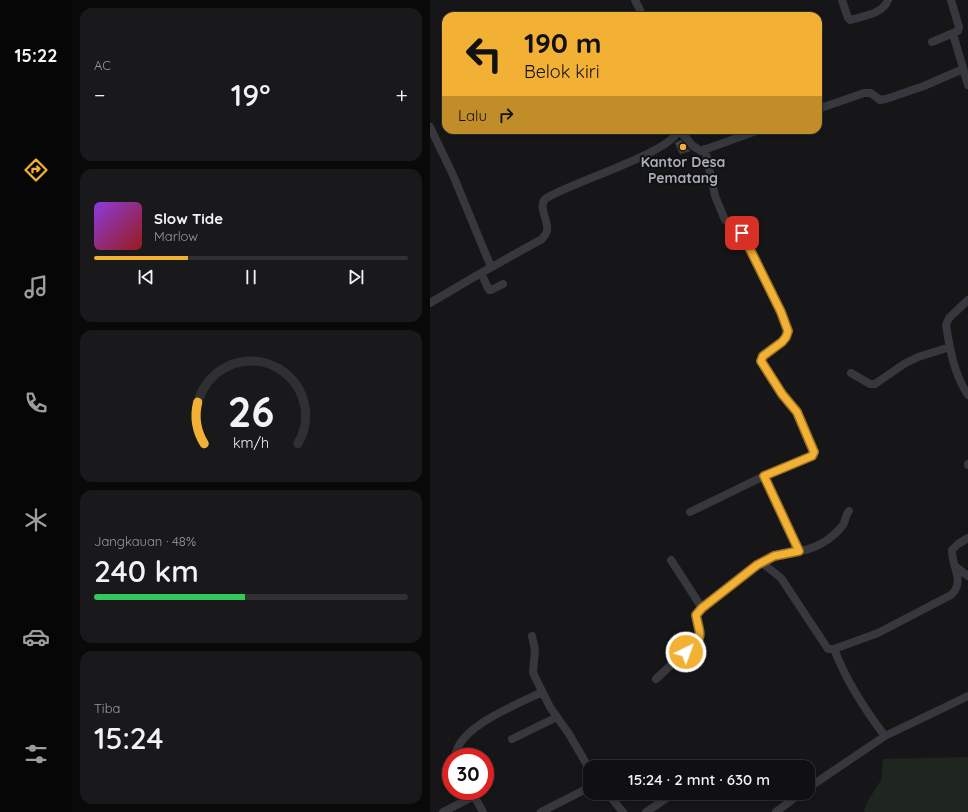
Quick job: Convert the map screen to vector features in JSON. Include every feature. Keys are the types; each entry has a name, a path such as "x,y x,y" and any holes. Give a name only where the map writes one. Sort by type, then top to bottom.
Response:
{"street":[{"path":"635,0 641,12"},
{"path":"842,0 850,20 880,10 885,7 888,0"},
{"path":"932,42 958,32 959,27 952,0"},
{"path":"953,34 968,85"},
{"path":"822,108 864,93 871,93 880,100 886,99 924,86 963,69"},
{"path":"430,127 453,175 491,267"},
{"path":"430,303 542,239 547,230 543,208 543,202 545,199 557,192 630,161 668,142 676,134"},
{"path":"683,134 696,149 701,151 748,134"},
{"path":"690,512 764,476 812,456 814,452 797,412 782,394 761,361 763,356 786,337 788,331 787,327 742,233 725,220 715,196 706,149"},
{"path":"481,273 489,290 503,284"},
{"path":"968,300 954,314 946,325 958,378 968,396"},
{"path":"850,373 870,384 875,384 904,364 918,357 950,347"},
{"path":"764,476 799,551"},
{"path":"656,679 696,644 699,639 700,630 696,615 702,608 761,562 778,554 816,548 843,525 845,517 849,512"},
{"path":"761,562 782,578 828,649 834,650 878,633 954,593 958,580 952,550 968,538"},
{"path":"671,560 702,608"},
{"path":"956,567 968,576"},
{"path":"532,636 536,650 533,672 542,692 584,760"},
{"path":"834,650 855,691 885,736"},
{"path":"459,748 461,742 475,727 542,692"},
{"path":"815,783 885,736 968,696"},
{"path":"512,739 557,717"},
{"path":"540,812 583,790"},
{"path":"443,812 463,800"},
{"path":"476,800 483,812"},
{"path":"613,800 623,812"},
{"path":"646,812 664,800"},
{"path":"776,812 792,800"}],"shaded area":[{"path":"968,757 968,812 864,812 866,804 881,780 883,759"}],"building":[{"name":"Kantor Desa Pematang","path":"681,140 690,151 680,154 675,143"}],"place":[{"name":"Kantor Desa Pematang","path":"683,147"}],"route":[{"path":"686,652 696,644 699,639 700,630 696,615 702,608 757,565 778,554 799,551 764,476 814,454 799,415 786,400 761,361 763,356 782,342 788,334 788,331 781,312 742,233"}]}
